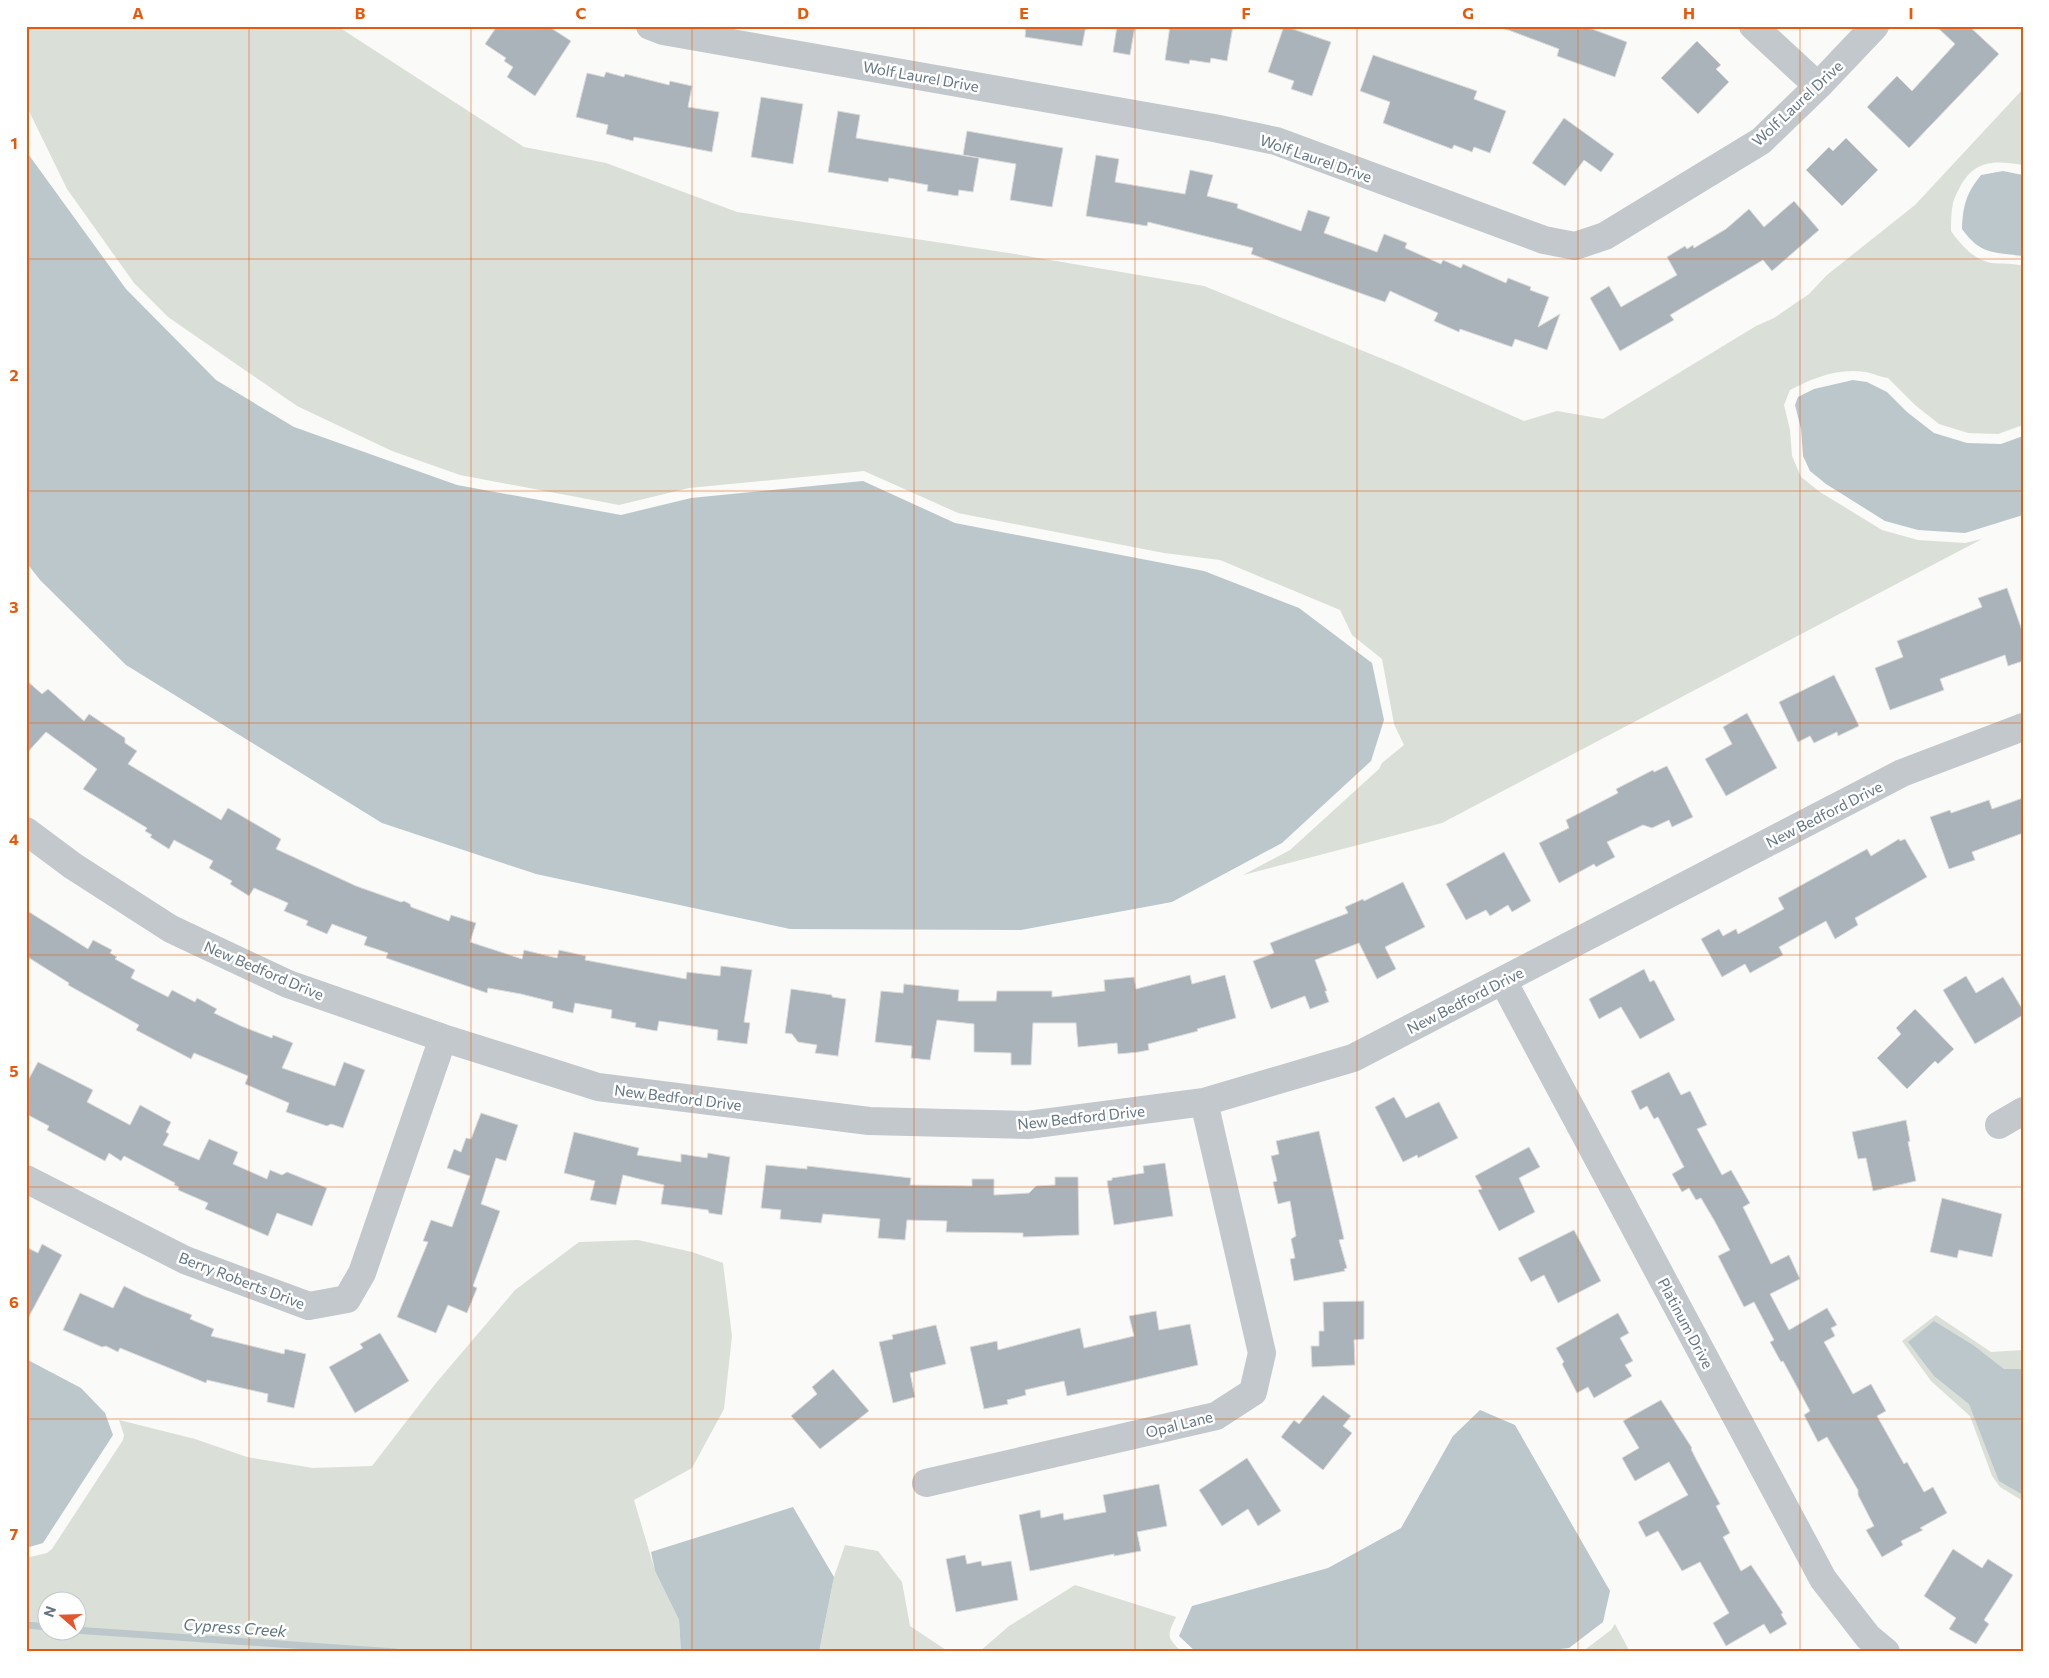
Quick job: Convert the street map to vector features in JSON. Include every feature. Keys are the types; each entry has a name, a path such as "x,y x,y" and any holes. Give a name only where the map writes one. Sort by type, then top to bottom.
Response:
{"street":[{"name":"Wolf Laurel Drive","path":"650,26 663,31 1214,128 1276,141 1544,240 1575,246 1605,236 1761,141 1818,86 1875,26"},
{"path":"1753,26 1818,86"},
{"name":"New Bedford Drive","path":"26,831 73,866 172,929 288,984 443,1038 598,1088 869,1121 1028,1125 1204,1102 1354,1058 1902,773 2023,727"},
{"name":"Platinum Drive","path":"1503,981 1822,1579 1868,1637 1886,1652"},
{"name":"Berry Roberts Drive","path":"26,1179 185,1260 309,1306 347,1299 362,1273 443,1038"},
{"name":"Opal Lane","path":"926,1483 1216,1416 1253,1392 1262,1353 1204,1102"},
{"path":"1999,1126 2023,1111"}],"shaded area":[{"path":"26,26 337,26 524,147 606,163 737,212 1015,254 1204,286 1400,366 1524,421 1557,411 1603,419 1756,326 1774,318 1809,294 1827,275 1915,205 2023,89 2023,165 1985,164 1971,172 1954,199 1951,213 1951,231 1973,255 1985,261 2023,266 2023,425 1998,434 1968,433 1939,424 1915,405 1888,378 1865,372 1845,371 1826,375 1790,390 1784,405 1790,430 1792,456 1801,477 1820,492 1882,530 1918,540 1965,543 1982,539 1442,823 1243,875 1290,850 1379,769 1382,763 1404,745 1394,724 1382,659 1352,635 1340,610 1220,560 1164,553 958,513 864,471 689,488 619,505 460,475 392,451 297,406 168,317 134,283 67,189 26,105"},
{"path":"26,151 126,289 216,380 294,427 457,485 621,515 691,498 863,481 955,523 1204,571 1299,608 1372,663 1384,720 1371,761 1282,843 1172,902 1021,930 790,929 536,874 382,823 126,665 40,580 26,562"},
{"path":"2003,171 2023,175 2023,256 1988,251 1975,244 1962,229 1966,200 1976,182 1981,175"},
{"path":"1853,380 1867,382 1887,392 1907,412 1934,433 1967,443 2001,444 2023,436 2023,515 1965,533 1918,530 1885,521 1826,484 1810,471 1803,456 1801,429 1795,405 1798,397 1814,389"},
{"path":"638,1240 692,1252 723,1263 732,1336 724,1409 692,1468 634,1500 655,1571 679,1620 681,1652 26,1652 26,1558 47,1553 52,1549 123,1440 124,1435 119,1420 195,1439 247,1457 313,1468 372,1466 436,1383 515,1290 579,1242"},
{"path":"1936,1315 1991,1352 2023,1350 2023,1501 2000,1487 1992,1476 1970,1416 1931,1381 1902,1341"},
{"path":"1934,1321 1973,1345 2004,1369 2023,1369 2023,1495 1999,1481 1969,1404 1934,1376 1908,1342"},
{"path":"26,1359 81,1388 105,1413 113,1435 43,1543 26,1548"},
{"path":"1480,1410 1515,1425 1610,1591 1603,1622 1569,1648 1535,1652 1196,1652 1179,1636 1192,1606 1328,1568 1401,1528 1453,1436"},
{"path":"793,1507 834,1577 819,1652 681,1652 679,1620 655,1571 651,1552"},
{"path":"845,1545 878,1551 902,1582 910,1626 949,1652 819,1652 834,1577"},
{"path":"1075,1585 1176,1617 1170,1636 1173,1643 1182,1652 979,1652 1009,1626"},
{"path":"1615,1624 1630,1652 1582,1652 1611,1630"}],"building":[{"path":"497,26 548,26 571,41 535,96 507,77 513,67 504,61 506,58 485,44"},
{"path":"1026,26 1086,26 1082,46 1025,37"},
{"path":"1117,26 1135,26 1130,55 1113,52"},
{"path":"1170,26 1233,26 1227,61 1211,58 1210,63 1190,60 1189,64 1165,60"},
{"path":"1284,26 1331,42 1312,96 1291,89 1294,81 1268,72"},
{"path":"1503,26 1584,26 1627,42 1615,77 1557,56 1559,49 1503,28"},
{"path":"1936,26 1969,26 1999,54 1909,148 1867,107 1897,76 1912,91 1955,44"},
{"path":"1697,41 1721,65 1716,69 1729,82 1698,114 1661,78"},
{"path":"1373,55 1477,91 1474,99 1506,111 1490,153 1474,147 1472,152 1454,145 1452,149 1383,123 1390,102 1360,91"},
{"path":"606,72 624,77 625,74 669,85 670,81 692,86 688,107 719,112 712,152 634,137 633,141 606,134 608,125 576,117 587,73 604,77"},
{"path":"761,97 803,104 793,164 751,157"},
{"path":"838,111 860,115 856,138 979,158 973,192 959,190 958,196 927,191 928,185 889,178 888,182 828,172"},
{"path":"1564,118 1614,154 1601,172 1584,160 1565,186 1532,163"},
{"path":"967,131 1063,148 1052,207 1010,200 1016,164 963,155"},
{"path":"1846,138 1878,170 1842,206 1806,170 1829,147 1833,151"},
{"path":"1096,155 1119,159 1115,182 1185,194 1190,170 1213,175 1207,196 1238,204 1237,208 1301,231 1308,210 1330,217 1324,233 1377,252 1384,234 1407,243 1405,248 1441,264 1443,260 1461,268 1463,264 1506,283 1508,278 1531,287 1530,290 1549,297 1538,327 1560,314 1547,350 1515,339 1512,347 1460,329 1459,332 1434,321 1438,313 1390,291 1385,302 1251,254 1253,248 1148,222 1147,226 1086,216"},
{"path":"1794,201 1819,230 1772,271 1763,260 1670,315 1674,320 1620,351 1590,298 1609,286 1621,307 1677,275 1667,257 1685,246 1687,249 1693,245 1694,248 1726,229 1749,209 1764,227"},
{"path":"2007,588 2023,633 2023,661 2008,666 2005,655 1940,679 1944,690 1890,710 1875,668 1903,657 1897,641 1982,607 1978,598"},
{"path":"1834,675 1859,726 1838,736 1837,732 1814,743 1810,736 1798,742 1779,702"},
{"path":"26,680 42,694 48,689 84,721 89,714 125,738 125,743 137,751 128,764 221,820 228,808 281,839 276,849 356,886 401,902 404,901 410,904 411,907 449,921 451,915 476,923 470,942 522,959 524,950 557,958 559,950 586,956 585,960 686,979 687,972 720,976 721,966 752,970 744,1022 750,1023 747,1044 717,1040 718,1030 659,1021 657,1031 635,1027 636,1023 611,1018 612,1010 575,1003 573,1013 552,1008 553,1002 521,994 488,988 487,993 386,958 388,953 364,945 367,937 332,924 327,934 306,925 308,921 284,911 288,903 254,888 249,896 230,884 232,881 209,868 213,861 174,840 169,849 150,837 152,835 145,831 147,828 83,789 97,769 46,732 26,754"},
{"path":"1747,713 1777,768 1726,796 1705,759 1732,744 1723,727"},
{"path":"1667,766 1693,817 1672,827 1669,820 1652,828 1643,825 1607,842 1615,857 1596,867 1594,864 1559,883 1539,843 1569,828 1566,820 1618,793 1616,789 1653,770 1654,772"},
{"path":"2023,798 2023,833 1972,852 1975,860 1949,869 1930,817 1950,810 1951,813 1989,800 1992,809"},
{"path":"1899,839 1900,841 1905,839 1927,877 1855,918 1858,925 1835,939 1826,921 1779,947 1783,955 1750,973 1745,964 1722,977 1701,939 1719,929 1723,936 1736,929 1738,934 1784,909 1778,898 1867,849 1871,856"},
{"path":"1504,852 1531,901 1512,912 1508,905 1490,916 1486,910 1466,920 1446,884"},
{"path":"1403,882 1425,927 1385,947 1396,969 1377,979 1359,943 1315,960 1327,991 1325,991 1329,1002 1310,1009 1305,996 1271,1009 1253,961 1274,953 1270,943 1348,913 1345,907 1363,899 1364,901"},
{"path":"26,910 88,949 93,940 112,950 110,953 117,957 115,959 135,970 131,978 168,997 172,990 195,1002 197,998 217,1009 214,1013 241,1026 272,1038 273,1035 293,1043 282,1068 335,1086 344,1062 365,1070 343,1128 331,1124 327,1126 286,1112 289,1103 245,1084 248,1076 194,1053 191,1059 136,1030 139,1025 68,985 69,983 26,956"},
{"path":"1644,969 1650,982 1654,980 1675,1020 1640,1039 1621,1007 1599,1019 1589,999"},
{"path":"1190,975 1192,984 1225,975 1236,1018 1197,1029 1198,1031 1148,1044 1149,1050 1118,1054 1117,1043 1078,1047 1076,1023 1033,1023 1031,1065 1011,1065 1011,1053 974,1052 974,1024 937,1020 930,1060 911,1058 912,1046 875,1042 881,991 903,993 904,984 959,990 958,1001 996,1001 997,991 1052,991 1052,997 1105,991 1104,980 1134,977 1136,989"},
{"path":"1966,976 1976,993 2003,977 2023,1010 2023,1015 1975,1044 1943,990"},
{"path":"791,989 846,999 838,1056 815,1053 817,1045 798,1042 792,1034 785,1033"},
{"path":"1915,1009 1954,1049 1938,1064 1935,1061 1907,1089 1877,1058 1901,1034 1896,1028"},
{"path":"38,1062 93,1090 87,1102 130,1125 140,1105 171,1122 166,1132 169,1134 163,1145 199,1160 209,1139 238,1152 233,1164 267,1179 270,1170 282,1175 287,1172 327,1188 312,1226 277,1213 268,1236 205,1209 208,1203 178,1190 179,1187 174,1185 175,1183 124,1156 121,1161 109,1153 105,1161 47,1130 49,1126 26,1114 26,1084"},
{"path":"1669,1072 1681,1095 1690,1091 1707,1125 1697,1129 1722,1175 1731,1170 1750,1203 1743,1207 1771,1264 1789,1255 1800,1279 1770,1294 1789,1330 1827,1308 1837,1325 1831,1328 1835,1336 1824,1342 1853,1394 1871,1384 1886,1411 1877,1416 1904,1464 1907,1462 1924,1492 1933,1487 1947,1513 1920,1528 1923,1530 1901,1541 1903,1545 1882,1557 1866,1530 1874,1526 1858,1495 1858,1490 1827,1437 1818,1442 1804,1415 1810,1411 1783,1361 1781,1362 1770,1342 1774,1340 1754,1302 1744,1307 1718,1256 1730,1250 1714,1220 1701,1198 1696,1200 1689,1188 1682,1192 1672,1174 1684,1167 1658,1117 1654,1119 1647,1106 1640,1110 1631,1091"},
{"path":"1394,1097 1406,1118 1439,1102 1458,1138 1418,1158 1417,1155 1403,1162 1375,1107"},
{"path":"481,1113 518,1125 506,1161 496,1158 481,1204 500,1211 473,1286 477,1288 467,1313 448,1305 436,1333 397,1317 428,1242 423,1241 431,1220 452,1227 470,1176 447,1168 454,1149 461,1152 466,1138 471,1139"},
{"path":"1906,1120 1910,1141 1908,1142 1916,1181 1873,1191 1866,1158 1858,1159 1852,1132"},
{"path":"1319,1131 1344,1239 1339,1240 1347,1268 1344,1269 1345,1271 1294,1281 1290,1259 1295,1258 1291,1239 1296,1236 1290,1201 1278,1204 1273,1182 1277,1181 1271,1156 1279,1154 1276,1141"},
{"path":"574,1132 639,1148 637,1155 681,1162 681,1154 707,1158 708,1153 730,1157 722,1215 709,1213 708,1210 661,1204 664,1185 623,1175 616,1205 590,1200 595,1181 564,1173"},
{"path":"1529,1147 1540,1167 1519,1178 1535,1212 1499,1231 1478,1190 1482,1189 1475,1176"},
{"path":"1165,1163 1173,1216 1114,1225 1107,1181 1112,1180 1112,1178 1144,1173 1143,1166"},
{"path":"766,1165 807,1169 807,1166 911,1178 910,1185 972,1186 972,1179 994,1179 994,1195 1029,1193 1036,1186 1055,1185 1055,1177 1078,1177 1079,1235 1023,1237 1023,1233 946,1232 947,1221 907,1220 905,1240 878,1238 880,1219 823,1214 821,1223 780,1219 781,1210 761,1208"},
{"path":"1942,1198 2002,1214 1992,1257 1959,1250 1957,1258 1930,1252"},
{"path":"1574,1230 1601,1281 1558,1303 1544,1275 1531,1282 1518,1258"},
{"path":"42,1244 62,1255 26,1322 26,1247 38,1253"},
{"path":"124,1286 192,1315 190,1319 214,1329 211,1336 284,1354 285,1349 306,1354 294,1408 267,1402 268,1394 207,1380 206,1383 120,1348 118,1352 106,1346 102,1347 63,1330 80,1293 113,1308"},
{"path":"1364,1301 1364,1339 1354,1340 1355,1365 1312,1367 1311,1346 1319,1346 1319,1331 1324,1331 1323,1302"},
{"path":"1156,1311 1159,1330 1190,1324 1198,1365 1067,1396 1064,1381 1025,1390 1026,1395 1007,1400 1008,1404 984,1409 970,1347 997,1341 998,1350 1080,1328 1084,1348 1134,1336 1129,1316"},
{"path":"1618,1313 1629,1333 1620,1338 1633,1361 1625,1365 1632,1376 1594,1398 1588,1387 1577,1393 1556,1348"},
{"path":"936,1325 946,1364 910,1373 915,1397 893,1403 879,1342 893,1339 892,1335"},
{"path":"380,1333 409,1381 355,1413 329,1367 363,1348 360,1344"},
{"path":"833,1369 869,1411 820,1449 791,1416 817,1394 812,1387"},
{"path":"1323,1395 1351,1416 1343,1426 1352,1433 1323,1470 1281,1437 1294,1420 1299,1424"},
{"path":"1661,1400 1692,1448 1720,1504 1716,1506 1730,1533 1723,1537 1741,1571 1751,1565 1783,1613 1781,1614 1787,1624 1770,1634 1764,1624 1726,1646 1713,1623 1729,1613 1700,1562 1682,1571 1658,1531 1646,1537 1638,1522 1688,1495 1669,1462 1635,1481 1622,1458 1639,1448 1623,1421"},
{"path":"1247,1458 1281,1511 1258,1526 1248,1509 1222,1526 1199,1490"},
{"path":"1159,1484 1167,1526 1137,1532 1141,1551 1114,1556 1114,1554 1030,1571 1019,1515 1040,1510 1041,1518 1063,1513 1064,1520 1106,1512 1103,1495"},
{"path":"1953,1549 1982,1568 1988,1559 2013,1575 1984,1620 1989,1624 1976,1644 1949,1629 1956,1618 1924,1596"},
{"path":"965,1555 967,1564 981,1561 982,1566 1011,1561 1018,1600 956,1612 946,1559"}],"waterway":[{"name":"Cypress Creek","path":"26,1625 38,1626"},
{"name":"Cypress Creek","path":"88,1631 395,1652"}]}
